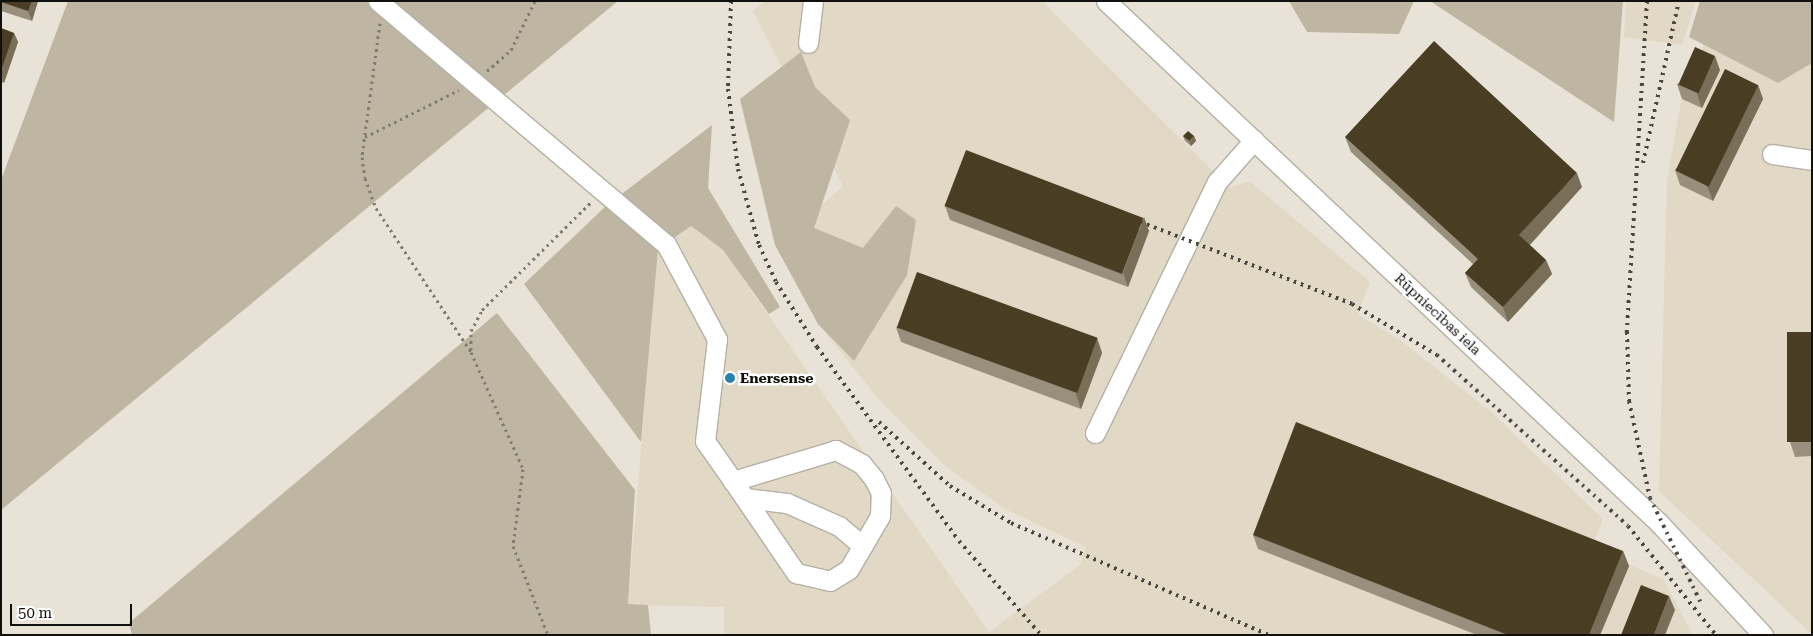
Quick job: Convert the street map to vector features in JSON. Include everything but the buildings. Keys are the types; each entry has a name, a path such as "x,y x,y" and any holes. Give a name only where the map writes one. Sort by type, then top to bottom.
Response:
{"street":[{"path":"808,43 812,1"},
{"name":"Rūpniecības iela","path":"1106,1 1659,522 1763,635"},
{"path":"380,3 666,244 717,339 705,441 796,573 830,581 850,569 880,516 881,493 862,464 847,453 836,450 733,481"},
{"path":"1095,433 1217,182 1254,140"},
{"path":"1772,154 1812,160"},
{"path":"745,498 787,503 839,526 863,546"}],"path":[{"path":"380,3 362,157 365,178 376,208 471,352 523,470 513,546 548,635"},
{"path":"471,352 471,331 482,310 602,191"}],"shaded area":[{"path":"68,1 618,1 1,510 1,180"},
{"path":"765,1 1042,1 1230,188 1249,181 1370,282 1357,314 1400,340 1491,412 1603,519 1591,549 1663,579 1693,635 724,635 724,607 628,605 658,249 690,226 723,250 989,632 1080,565 1086,547 1005,509 944,465 881,402 827,335 781,243 843,186 753,11"},
{"path":"1289,1 1414,1 1399,34 1307,32"},
{"path":"1430,1 1623,1 1614,122"},
{"path":"1626,1 1696,1 1682,45 1624,37"},
{"path":"1700,1 1812,1 1812,63 1778,83 1689,37"},
{"path":"1715,1 1812,1 1812,634 1659,491 1667,180 1681,102 1700,58"},
{"path":"801,52 815,87 850,120 814,228 863,248 896,206 916,220 907,275 854,361 818,324 775,245 740,99"},
{"path":"712,125 708,188 780,307 769,314 723,250 691,226 658,249 641,442 524,284 606,206"},
{"path":"497,313 635,490 628,604 648,605 651,635 132,635 129,623"}],"railway":[{"path":"731,1 728,89 738,169 759,245 776,282 817,347 959,541 1041,635"},
{"path":"1647,1 1627,332 1629,401 1650,498 1702,605"},
{"path":"1643,163 1679,1"},
{"path":"1133,219 1352,304 1437,355 1628,526 1716,635"},
{"path":"879,422 950,486 1011,523 1268,635"}],"place":[{"name":"Enersense","path":"730,378"}]}
